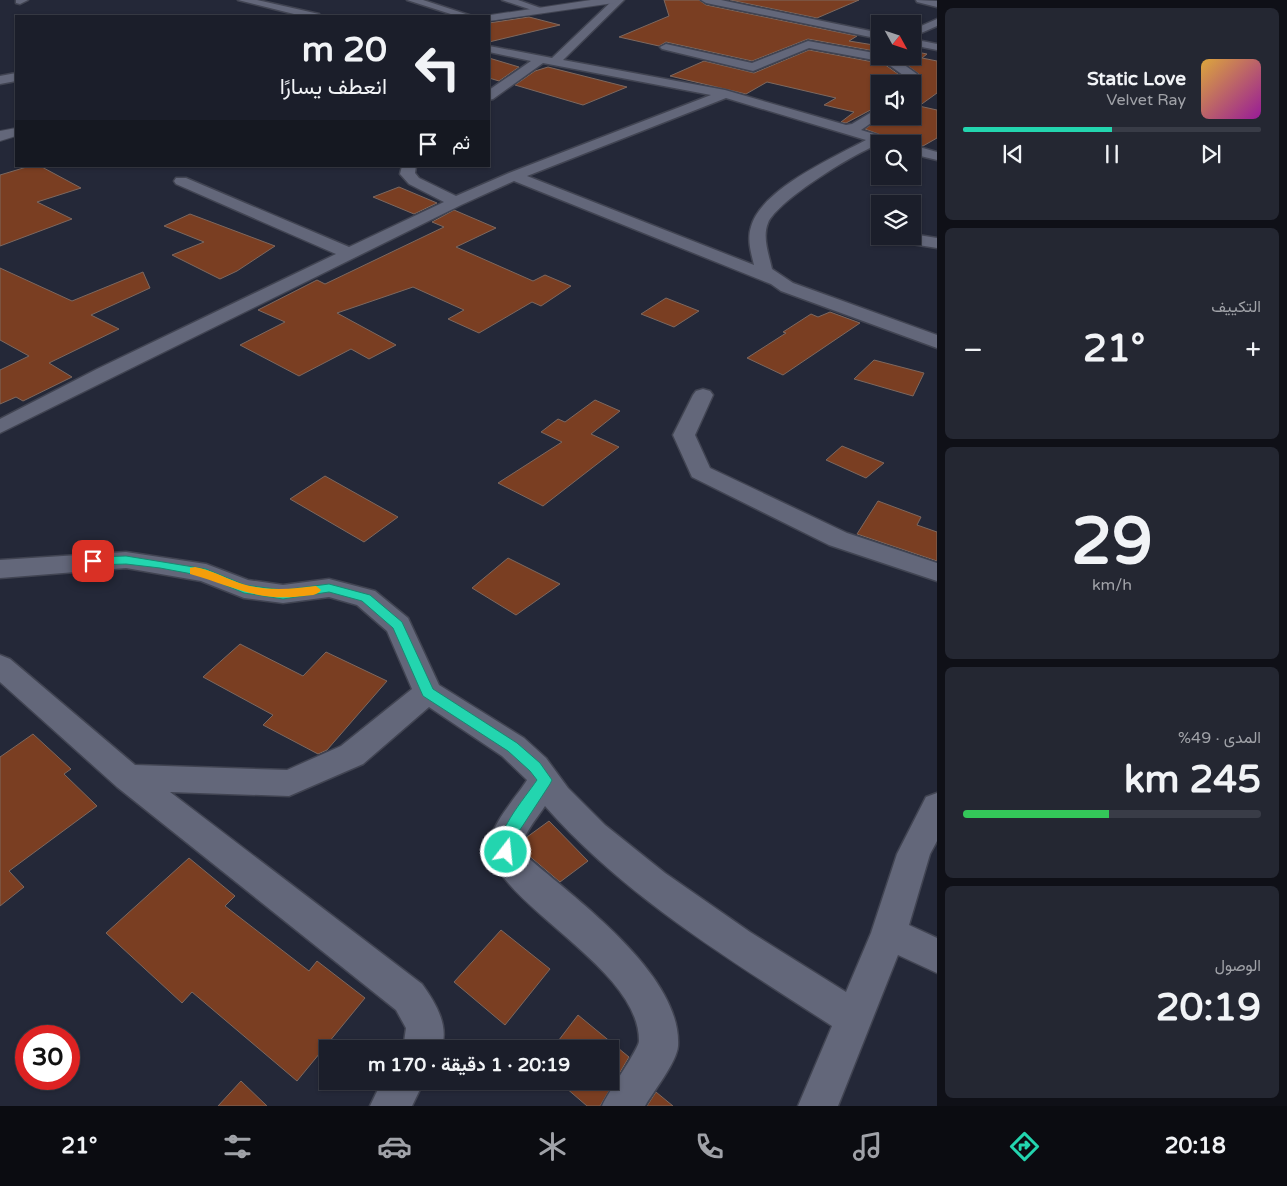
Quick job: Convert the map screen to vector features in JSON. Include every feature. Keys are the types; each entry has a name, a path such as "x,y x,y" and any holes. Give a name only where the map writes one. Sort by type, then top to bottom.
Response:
{"street":[{"path":"243,0 310,15"},
{"path":"412,0 464,15"},
{"path":"507,0 541,10"},
{"path":"490,18 614,0"},
{"path":"554,62 618,0"},
{"path":"706,0 871,34"},
{"path":"921,0 937,4"},
{"path":"921,30 937,22"},
{"path":"666,47 753,67 808,44 871,55"},
{"path":"921,44 937,47"},
{"path":"490,49 725,94 871,138"},
{"path":"490,95 541,59"},
{"path":"899,65 910,75"},
{"path":"0,80 15,76"},
{"path":"0,427 113,368 456,202 514,176 725,94"},
{"path":"846,129 856,127 871,117"},
{"path":"773,279 764,271 759,246 759,225 766,211 780,197 871,149"},
{"path":"921,152 937,156"},
{"path":"409,167 407,174 414,181 456,202"},
{"path":"514,176 773,279 787,287 838,308 937,342"},
{"path":"181,181 348,253"},
{"path":"921,240 937,242"},
{"path":"703,395 684,435 700,472 838,539 937,572"},
{"path":"0,569 126,560 206,573 244,588 283,594 329,588 366,598 398,625 428,692 512,747 535,767 562,803 586,829 652,884 737,944 854,1018"},
{"path":"0,666 128,778 409,996 424,1020 426,1040"},
{"path":"128,778 289,782 352,755 428,692"},
{"path":"545,780 507,838 506,852 513,866 624,966 654,1010 659,1047 622,1106"},
{"path":"818,1106 888,933 914,854 937,807"},
{"path":"888,933 937,956"},
{"path":"390,1106 399,1090"}],"building":[{"path":"664,0 699,0 706,5 857,36 849,41 871,45 871,50 808,39 752,61 666,42 659,46 619,37 669,16"},
{"path":"730,0 859,0 817,18"},
{"path":"529,17 560,25 490,42 490,23"},
{"path":"809,50 871,62 871,65 885,65 899,75 871,75 871,110 846,123 841,122 854,112 824,105 836,98 767,82 746,94 670,76 704,61 754,73"},
{"path":"921,53 927,54 922,58 937,61 937,93 921,105 921,75 907,65 921,65"},
{"path":"490,58 519,67 499,81 490,78"},
{"path":"548,67 627,87 583,105 515,85 535,71"},
{"path":"921,106 937,110 937,138 923,146 921,146 921,135 881,135 865,129 871,125 921,125"},
{"path":"27,167 42,167 81,188 37,202 72,219 0,246 0,175"},
{"path":"399,187 437,203 414,214 373,197"},
{"path":"454,210 496,228 456,247 533,281 545,275 571,286 541,306 532,302 479,333 448,319 464,310 413,287 337,313 396,345 369,359 351,349 299,376 240,345 285,322 258,310 317,280 325,284 444,227 432,222"},
{"path":"190,214 275,246 237,271 220,279 172,255 204,242 164,226"},
{"path":"0,268 72,301 143,272 150,288 91,315 119,329 49,363 72,377 23,401 16,397 0,404 0,370 29,356 0,340"},
{"path":"666,298 699,311 674,327 641,314"},
{"path":"830,312 860,323 783,375 747,358 811,314 818,317"},
{"path":"874,360 924,373 913,396 854,379"},
{"path":"595,400 620,411 591,434 619,447 543,506 498,483 562,442 541,432 558,419 565,422"},
{"path":"842,446 884,463 866,478 826,460"},
{"path":"325,476 398,517 364,542 290,499"},
{"path":"878,501 921,517 917,525 937,532 937,561 857,534"},
{"path":"508,558 560,584 516,615 472,588"},
{"path":"240,644 303,676 326,652 387,681 327,750 318,754 263,725 273,715 203,677"},
{"path":"33,734 71,769 64,774 97,806 9,871 24,887 0,906 0,757"},
{"path":"549,821 588,861 560,882 527,854 525,849 527,837"},
{"path":"189,858 235,896 225,906 309,971 317,961 365,998 331,1040 319,1040 319,1054 297,1081 192,992 182,1003 106,933"},
{"path":"501,930 550,969 505,1025 454,982"},
{"path":"578,1015 608,1040 559,1040"},
{"path":"619,1049 629,1057 619,1074"},
{"path":"241,1081 267,1106 218,1106"},
{"path":"568,1090 609,1090 600,1106 587,1106"},
{"path":"656,1092 673,1106 647,1106"}],"slow traffic":[{"path":"195,571 206,573 244,588 283,594 316,590"}],"route":[{"path":"93,561 126,560 160,564 206,573 244,588 283,594 329,588 366,598 398,625 428,692 512,747 535,767 545,780 507,838 506,852"}]}
